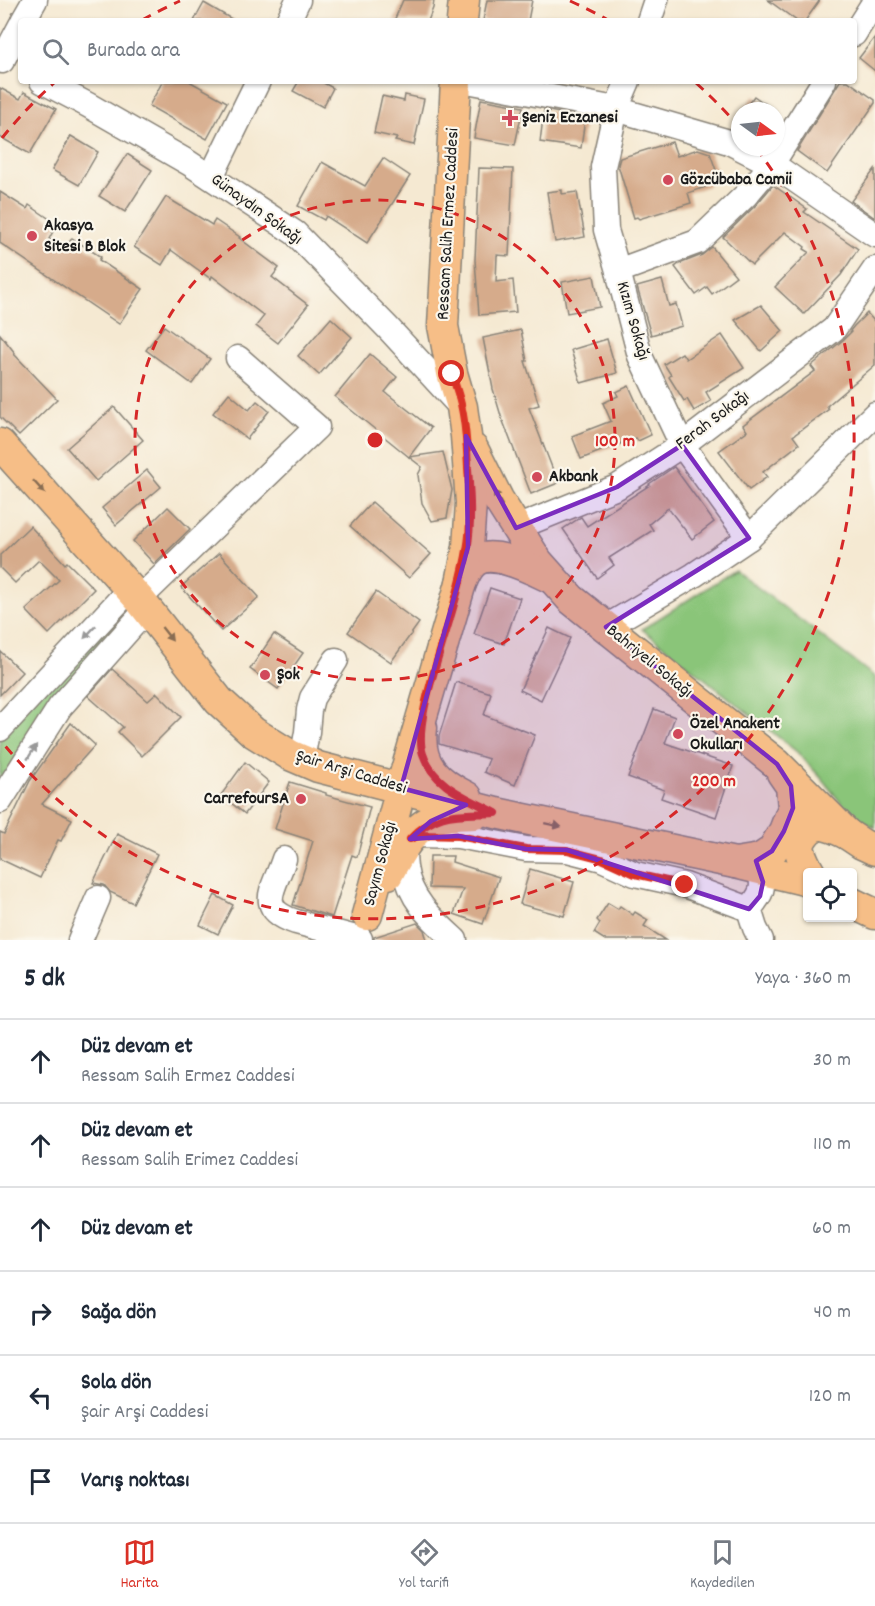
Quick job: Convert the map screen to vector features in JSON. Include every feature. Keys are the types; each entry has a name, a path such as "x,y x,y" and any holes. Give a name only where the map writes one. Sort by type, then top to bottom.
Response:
{"main road":[{"path":"462,18 464,0"},
{"name":"Ressam Salih Ermez Caddesi","path":"456,84 443,326 464,422"},
{"path":"464,422 471,503 468,547 461,583 427,696 421,739 422,750 430,769 439,780 496,813"},
{"name":"Bahriyeli Sokağı","path":"464,422 498,499 538,562 571,599 777,765 847,834 875,850"},
{"name":"Şair Arşi Caddesi","path":"0,444 139,599 219,701 253,732 290,755 318,767 496,813 803,880"},
{"path":"461,583 474,561 484,558 497,558 517,563 554,580"},
{"name":"Sayım Sokağı","path":"362,932 427,696"},
{"path":"747,866 772,852 793,808 791,786 777,765"},
{"path":"362,932 394,862 408,841 426,824 440,817 496,813"},
{"path":"808,868 799,849 801,838 808,829 820,824 831,826 847,834"},
{"path":"857,893 875,897"},
{"path":"857,905 875,914"}],"street":[{"path":"25,18 35,0"},
{"path":"289,18 298,0"},
{"path":"650,18 656,0"},
{"path":"857,29 875,0"},
{"path":"8,63 18,34"},
{"name":"Günaydın Sokağı","path":"48,84 211,177 295,233 388,328 464,422"},
{"path":"211,177 257,84"},
{"path":"483,84 616,109 729,142 772,164 875,235"},
{"name":"Kızım Sokağı","path":"627,84 616,109 603,166 606,230 640,356 682,446 749,538"},
{"path":"618,271 697,242 746,195 772,164 822,84"},
{"name":"Ferah Sokağı","path":"516,528 617,487 682,446 834,329 875,269"},
{"path":"0,729 317,427 238,358"},
{"path":"606,627 694,575 749,538 875,414"},
{"path":"0,801 60,707 139,599"},
{"path":"302,760 312,698 336,660"},
{"path":"455,940 429,916 416,898 406,875 404,853 408,841 420,835 458,836 526,849 567,850 602,859 635,874 685,885 749,909"},
{"path":"284,859 272,889 270,901 275,911 296,922 362,932"},
{"path":"747,866 763,882 760,896 749,909"},
{"path":"80,940 98,898"},
{"path":"749,909 760,940"}],"highlighted area":[{"path":"466,436 516,528 617,487 682,445 749,538 606,627 777,764 791,786 793,808 784,831 772,851 756,861 763,882 760,896 749,909 567,850 526,849 458,836 410,839 431,821 466,805 401,788 468,547"}],"green space":[{"path":"735,570 875,677 875,828 848,812 797,752 642,629"},
{"path":"124,600 138,614 0,787 0,732"}],"building":[{"path":"403,0 434,0 429,18 395,18"},
{"path":"487,0 532,0 529,18 484,18"},
{"path":"768,0 820,0 807,18 793,18"},
{"path":"204,3 230,18 196,18"},
{"path":"875,37 875,71 859,58"},
{"path":"161,84 194,84 227,102 207,139 149,106"},
{"path":"297,84 326,84 333,88 323,107 293,91"},
{"path":"838,84 852,84 875,100 827,173 797,151"},
{"path":"0,88 20,99 24,92 56,109 30,154 0,137"},
{"path":"405,95 424,99 414,145 395,141 397,138 374,133 382,96 404,101"},
{"path":"754,96 762,102 750,102"},
{"path":"481,99 523,107 515,145 474,138"},
{"path":"544,110 585,118 581,148 540,142"},
{"path":"71,136 98,152 79,185 52,170"},
{"name":"Gözcübaba Camii","path":"672,142 677,156 698,149 710,153 717,173 708,186 688,193 691,203 639,219 634,218 618,165 620,158"},
{"path":"127,154 152,170 125,212 99,196"},
{"path":"383,158 410,176 367,243 326,216 324,220 298,206 322,162 365,186"},
{"path":"479,168 513,169 509,256 497,255 496,282 513,280 516,312 479,315 475,260"},
{"path":"875,169 875,218 851,201"},
{"path":"773,185 807,209 804,212 858,249 841,275 804,314 775,287 809,252 804,249 805,247 785,232 752,265 723,237"},
{"path":"562,190 562,194 577,192 585,237 555,242 547,192"},
{"path":"0,192 27,209 29,205 57,224 49,239 65,249 72,238 101,257 99,260 143,289 119,324 0,243"},
{"path":"166,197 212,225 215,220 240,237 279,268 272,277 308,305 278,343 256,326 264,316 212,276 211,279 171,250 162,265 134,247"},
{"path":"712,247 736,276 712,294 707,287 696,295 675,267 702,255"},
{"path":"594,276 600,307 567,313 562,282"},
{"path":"662,280 669,306 676,304 682,326 651,335 637,287"},
{"path":"761,305 783,331 761,351 735,320"},
{"path":"867,313 875,322 875,365 827,406 829,409 793,436 799,444 763,472 767,477 749,490 719,451 747,431 743,425 815,371 811,366 843,340"},
{"path":"331,318 352,337 319,375 298,356"},
{"path":"164,326 210,359 192,384 146,350"},
{"path":"521,330 527,361 525,361 539,405 529,408 558,483 531,494 501,416 483,338"},
{"path":"0,334 14,354 57,399 19,436 0,417"},
{"path":"722,335 744,368 706,392 711,401 694,411 687,399 684,401 664,364 682,353 686,359"},
{"path":"607,339 617,373 581,383 571,350"},
{"path":"370,354 397,377 385,392 431,428 409,457 335,397"},
{"path":"629,386 651,435 638,441 636,438 621,443 581,459 572,436 611,421 603,403 618,396 616,392"},
{"path":"229,393 249,410 257,401 269,411 247,439 213,413"},
{"path":"114,407 143,440 96,481 67,448"},
{"path":"443,452 452,490 447,518 432,521 422,503 418,475 422,467 409,457"},
{"path":"674,467 714,522 692,539 668,508 649,524 653,530 609,558 614,565 597,578 563,529 581,517 587,526"},
{"path":"147,470 161,487 116,525 102,508"},
{"path":"372,502 431,554 409,578 350,526"},
{"path":"168,507 190,529 154,564 133,541"},
{"path":"30,526 65,564 67,562 94,589 49,634 26,610 59,580 39,560 15,583 0,568 0,555"},
{"path":"219,553 259,597 221,631 181,587"},
{"path":"490,588 520,598 504,644 474,634"},
{"path":"376,592 419,623 391,662 348,632"},
{"path":"549,628 570,638 541,700 520,690"},
{"path":"274,634 303,653 278,689 250,669"},
{"path":"0,651 22,672 0,695"},
{"path":"112,669 148,701 157,693 181,717 142,756 118,732 123,727 88,696"},
{"path":"456,682 491,693 484,715 535,735 515,785 484,772 489,759 439,744 439,736"},
{"path":"654,709 675,717 665,743 733,766 716,817 661,798 664,790 628,777"},
{"path":"71,723 95,745 42,804 72,819 61,841 58,840 40,878 0,859 0,832 4,834 30,781"},
{"path":"245,762 269,782 245,814 221,795"},
{"path":"290,782 370,807 357,857 352,855 332,917 293,905 313,841 275,829"},
{"path":"117,834 157,854 133,903 110,892 104,885 93,883"},
{"path":"430,856 453,856 452,862 499,877 483,924 454,914 463,889 429,888"},
{"path":"530,869 574,882 564,916 520,904"},
{"path":"215,895 233,905 218,934 200,925"},
{"path":"608,903 618,909 620,906 633,915 635,912 648,920 644,926 666,940 605,940 594,933 600,923 597,920"},
{"path":"417,923 424,930 427,940 374,940 374,937"}],"place":[{"name":"Şeniz Eczanesi","path":"510,118"},
{"name":"Gözcübaba Camii","path":"668,180"},
{"name":"Akasya Sitesi B Blok","path":"32,236"},
{"name":"Akbank","path":"537,477"},
{"name":"Şok","path":"265,675"},
{"name":"Özel Anakent Okulları","path":"678,734"},
{"name":"CarrefourSA","path":"301,799"}],"route":[{"path":"452,374 462,407 466,436 471,503 468,547 461,583 427,696 421,745 423,755 441,783 496,813 440,817 426,824 410,839 420,835 458,836 526,849 567,850 602,859 635,874 685,885"}]}
